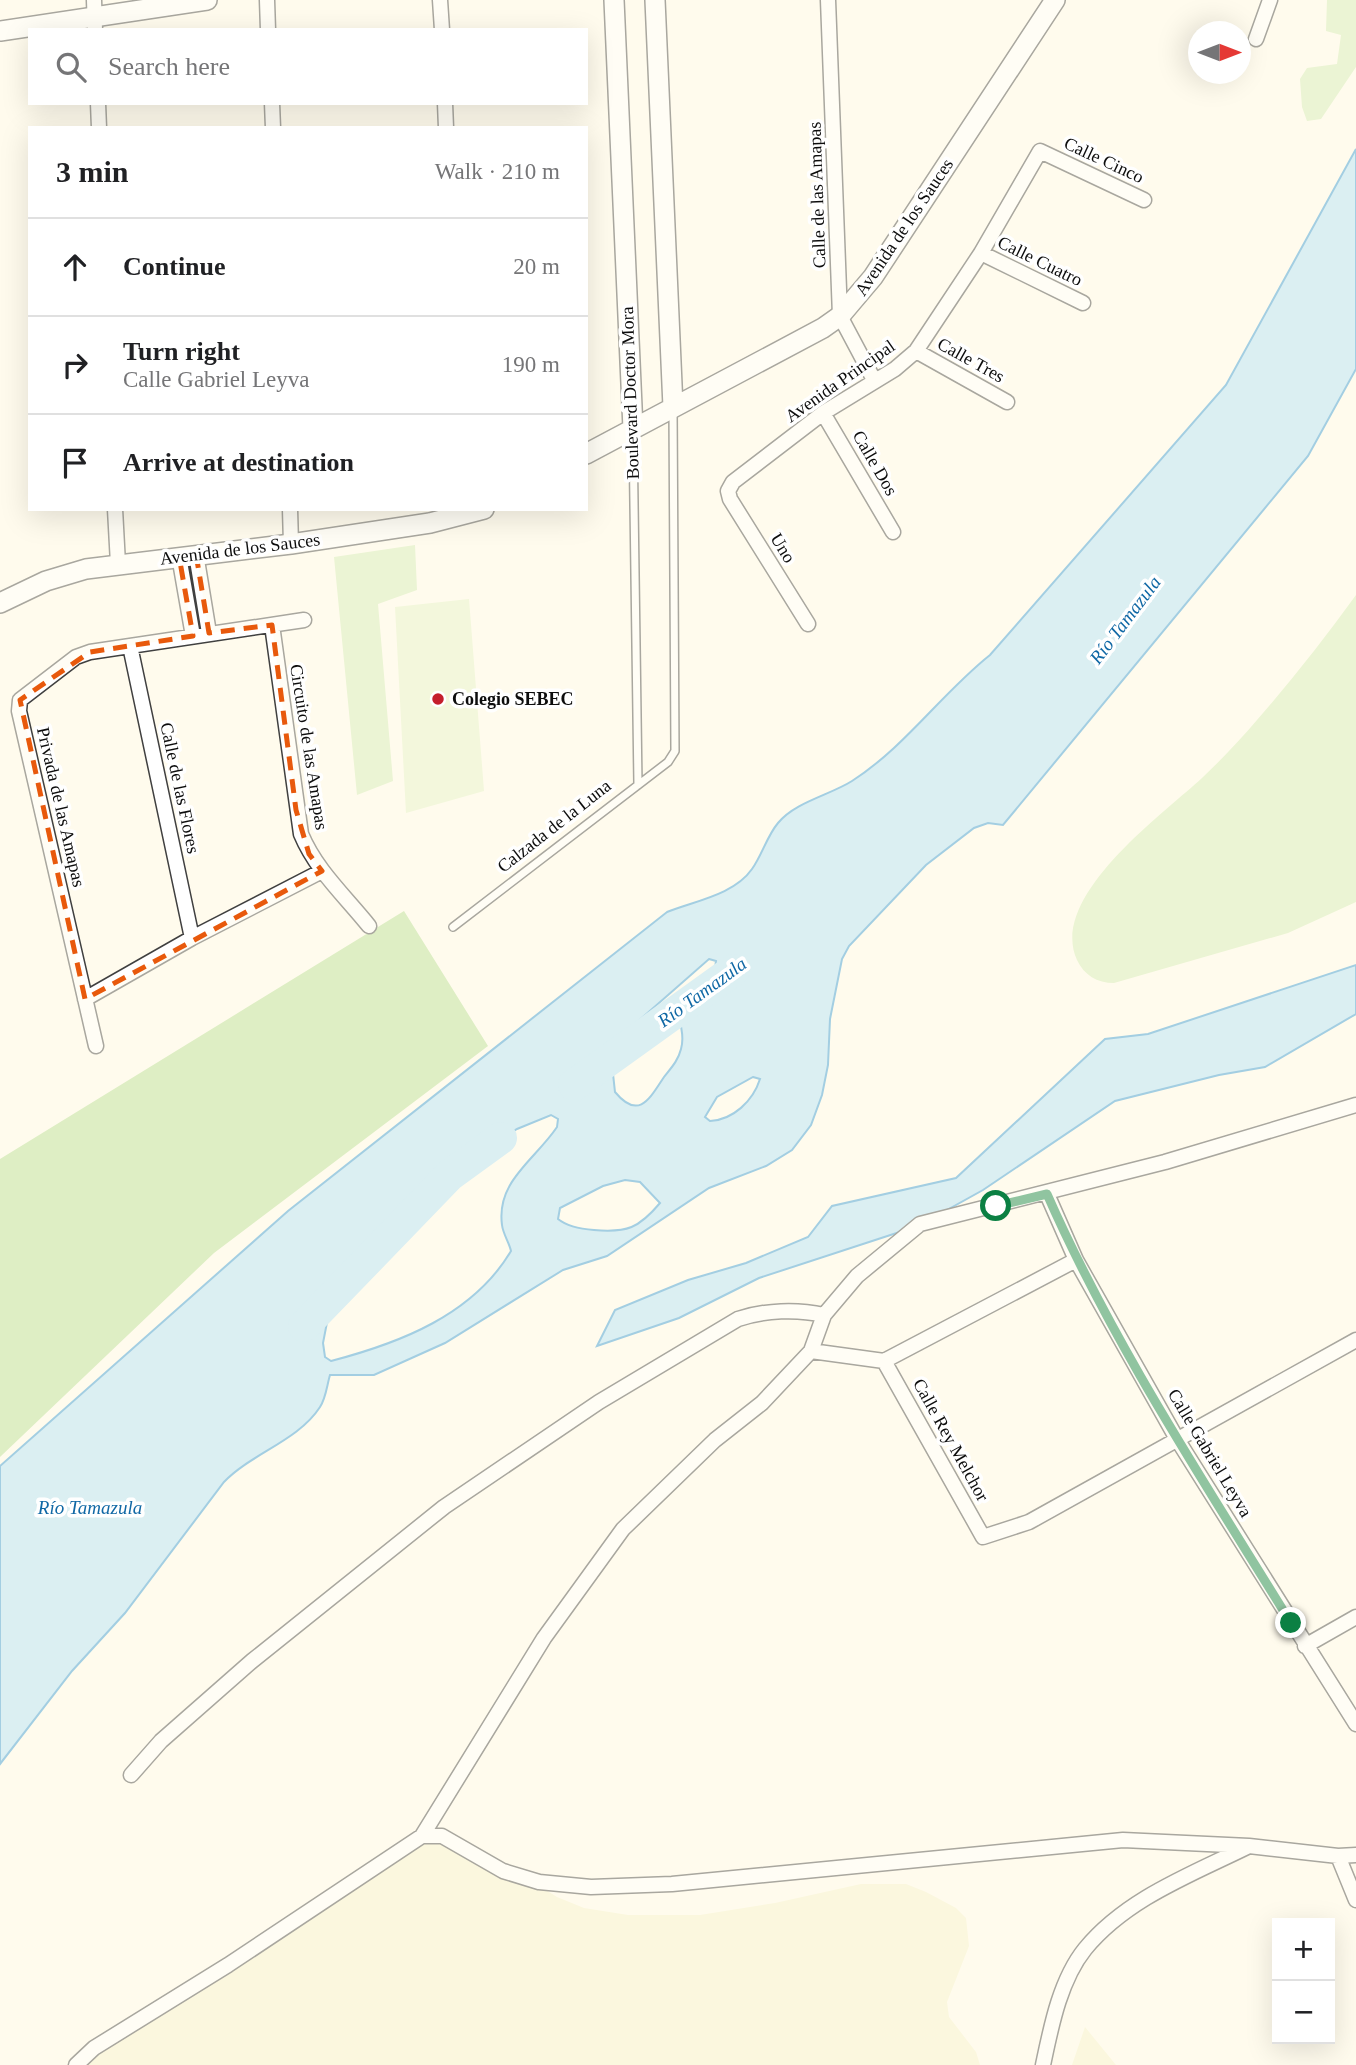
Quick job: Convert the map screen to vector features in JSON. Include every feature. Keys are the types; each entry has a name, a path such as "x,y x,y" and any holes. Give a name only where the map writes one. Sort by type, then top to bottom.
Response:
{"street":[{"path":"0,31 207,0"},
{"path":"267,0 268,28"},
{"path":"440,0 442,28"},
{"name":"Boulevard Doctor Mora","path":"614,0 633,429"},
{"path":"655,0 673,407"},
{"name":"Calle de las Amapas","path":"828,0 840,316 874,380"},
{"name":"Avenida de los Sauces","path":"588,453 823,328 840,316 873,277 1055,0"},
{"path":"1256,39 1270,0"},
{"path":"98,105 99,126"},
{"path":"272,105 273,126"},
{"path":"445,105 446,126"},
{"name":"Calle Cinco","path":"981,253 1040,151 1144,200"},
{"name":"Calle Cuatro","path":"981,253 1083,303"},
{"name":"Avenida Principal","path":"728,491 733,482 823,413 916,351 981,253"},
{"name":"Calle Tres","path":"916,351 1007,402"},
{"name":"Calle Dos","path":"823,413 893,532"},
{"name":"Uno","path":"728,491 808,624"},
{"path":"115,511 118,564"},
{"path":"290,511 291,544"},
{"name":"Avenida de los Sauces","path":"0,603 68,573 118,564 291,544 462,513"},
{"path":"188,555 209,634"},
{"path":"188,555 193,636"},
{"path":"130,646 304,620"},
{"name":"Circuito de las Amapas","path":"272,625 296,810 309,854 369,926"},
{"name":"Calle de las Flores","path":"130,646 192,938"},
{"name":"Privada de las Amapas","path":"96,1046 19,711 20,700 76,657 130,646"},
{"path":"85,999 192,938 322,871"},
{"path":"76,2065 94,2048 228,1965 422,1836 510,1690 623,1529 715,1440 762,1403 811,1351 824,1315 857,1276 920,1224 1047,1194 1356,1105"},
{"name":"Calle Gabriel Leyva","path":"1047,1194 1076,1260 1177,1439 1356,1724"},
{"path":"811,1351 884,1361 1076,1260"},
{"path":"131,1775 171,1732 305,1618 444,1507 599,1402 738,1319 756,1313 807,1311 824,1315"},
{"path":"1177,1439 1356,1340"},
{"name":"Calle Rey Melchor","path":"884,1361 983,1537 1029,1522 1177,1439"},
{"path":"1305,1646 1356,1617"},
{"path":"422,1836 442,1836 503,1871 527,1878 591,1887 672,1884 1123,1840 1249,1846 1338,1856 1356,1855"},
{"path":"1043,2065 1050,2029 1084,1950 1127,1908 1249,1846"},
{"path":"1338,1856 1356,1900"}],"lane":[{"name":"Calzada de la Luna","path":"453,927 668,762 675,751 673,407"},
{"name":"Boulevard Doctor Mora","path":"633,429 638,785"}],"highlighted area":[{"path":"196,554 209,633 272,625 296,810 309,854 322,871 85,999 20,700 90,652 193,636 179,556"}],"shaded area":[{"path":"431,1838 446,1838 477,1847 557,1897 584,1908 628,1915 700,1915 775,1903 861,1884 906,1884 926,1892 956,1908 966,1918 969,1946 947,2002 949,2017 976,2052 980,2065 85,2065 95,2051 265,1949"},
{"path":"1085,2027 1116,2065 1072,2065"}],"green space":[{"path":"1327,0 1356,0 1356,67 1321,119 1307,121 1302,107 1300,79 1307,68 1337,64 1341,35 1326,31"},
{"path":"415,545 417,590 378,604 393,781 357,795 334,557"},
{"path":"1356,595 1356,902 1288,933 1114,983 1102,982 1092,977 1083,970 1077,960 1072,936 1079,910 1093,884 1137,835 1202,778 1244,735 1296,674"},
{"name":"Colegio SEBEC","path":"469,599 484,791 406,813 395,607"},
{"path":"404,911 488,1046 214,1253 0,1457 0,1159"}],"water":[{"name":"Río Tamazula","path":"1356,149 1356,369 1308,456 1003,825 988,823 974,828 926,865 849,946 842,959 830,1019 828,1065 822,1095 811,1125 792,1150 766,1166 709,1188 607,1256 563,1270 445,1343 374,1375 330,1375 322,1403 311,1419 224,1482 125,1613 72,1671 0,1764 0,1466 288,1211 667,912 713,896 744,878 756,864 774,828 785,816 803,804 852,781 889,752 990,655 1226,385","holes":["709,959 716,961 715,968 694,1004 680,1017 683,1040 678,1057 649,1099 643,1103 631,1105 615,1092 610,1046","753,1077 760,1079 741,1108 727,1117 710,1121 705,1117 717,1097","551,1115 558,1119 557,1127 519,1172 505,1196 502,1225 511,1251 495,1273 477,1293 433,1323 357,1354 331,1361 325,1357 323,1343 330,1307 345,1267 448,1173 517,1129","625,1180 640,1182 660,1203 639,1223 615,1231 584,1229 570,1226 558,1219 560,1208 603,1186"]},
{"path":"1356,965 1356,1014 1265,1067 1219,1075 1115,1101 983,1190 918,1226 759,1278 679,1318 597,1346 615,1310 688,1280 746,1263 808,1237 832,1206 956,1178 1105,1039 1148,1034"}],"waterway":[{"name":"Río Tamazula","path":"574,1085 734,970"},
{"name":"Río Tamazula","path":"304,1326 450,1175 501,1138"}],"place":[{"name":"Colegio SEBEC","path":"438,699"}],"route":[{"path":"996,1206 1047,1194 1076,1260 1177,1439 1291,1623"}]}
